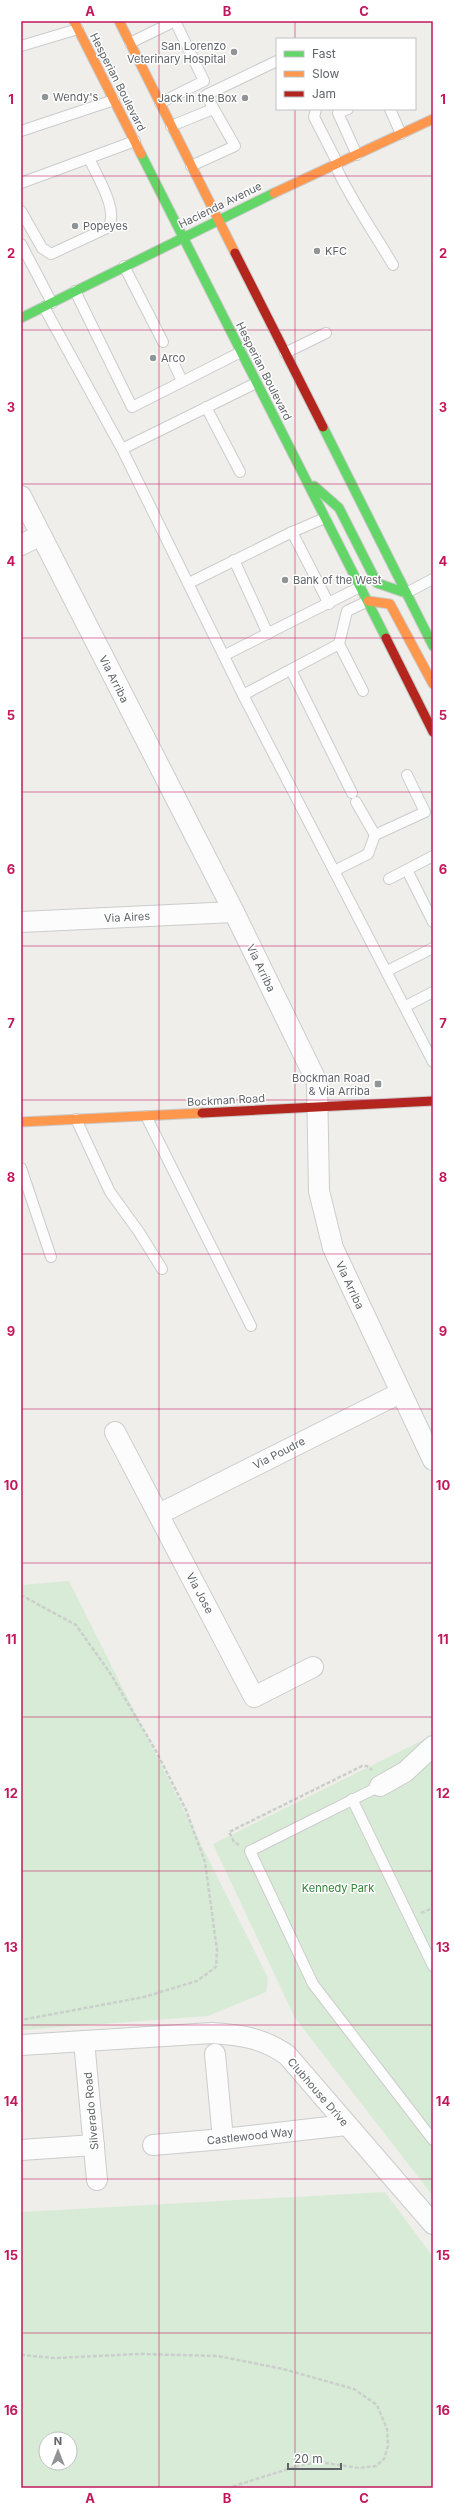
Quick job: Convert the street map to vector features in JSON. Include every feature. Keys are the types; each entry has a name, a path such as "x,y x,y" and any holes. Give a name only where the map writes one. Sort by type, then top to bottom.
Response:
{"main road":[{"path":"119,21 433,646"},
{"name":"Hesperian Boulevard","path":"76,25 433,732"},
{"name":"Hacienda Avenue","path":"21,318 182,236 433,120"},
{"path":"305,478 340,508 377,583 406,593"},
{"path":"368,601 390,604 433,684"},
{"name":"Bockman Road","path":"21,1122 433,1101"}],"street":[{"name":"Via Arriba","path":"21,496 234,912 317,1082 319,1190 333,1248 400,1393 433,1460"},
{"path":"21,545 41,535"},
{"name":"Via Aires","path":"21,922 234,912"},
{"name":"Via Poudre","path":"159,1514 400,1393"},
{"name":"Via Jose","path":"115,1432 254,1697 313,1667"},
{"path":"378,1782 405,1772 433,1746"},
{"name":"Clubhouse Drive","path":"21,2045 212,2033 256,2038 273,2045 287,2055 433,2224"},
{"name":"Silverado Road","path":"84,2041 96,2180"},
{"path":"214,2054 223,2139"},
{"name":"Castlewood Way","path":"152,2145 223,2139 346,2125"},
{"path":"21,2150 94,2145"}],"lane":[{"path":"130,43 175,21 204,81 160,103"},
{"path":"21,46 76,25"},
{"path":"191,166 235,146 206,95 276,61"},
{"path":"21,131 114,100"},
{"path":"171,126 213,109"},
{"path":"346,110 338,113 357,155"},
{"path":"390,110 402,134"},
{"path":"315,113 353,204 370,224 393,265"},
{"path":"21,183 135,141"},
{"path":"21,211 42,248 52,254 107,228 111,224 113,216 111,207 89,158"},
{"path":"21,244 48,305 122,449 225,655 243,695 406,1006 433,1062"},
{"path":"124,266 163,342"},
{"path":"75,291 132,407 241,352"},
{"path":"285,353 326,333"},
{"path":"174,364 182,381"},
{"path":"122,449 256,383"},
{"path":"206,407 240,472"},
{"path":"189,583 292,532 325,518"},
{"path":"292,532 328,604"},
{"path":"234,560 268,634"},
{"path":"406,593 433,579"},
{"path":"225,655 360,587"},
{"path":"363,691 339,644 347,611 368,601"},
{"path":"243,695 339,644"},
{"path":"291,670 354,797 375,835"},
{"path":"334,871 368,854 375,835 425,812 407,775"},
{"path":"389,879 433,856"},
{"path":"407,870 433,922"},
{"path":"387,970 433,948"},
{"path":"406,1006 433,992"},
{"path":"146,1116 251,1326"},
{"path":"76,1119 110,1192 139,1232 162,1269"},
{"path":"21,1168 52,1257"},
{"path":"378,1782 352,1799 250,1851 313,1984 433,2140"},
{"path":"352,1799 433,1966"}],"path":[{"path":"21,1595 76,1625 110,1673 156,1751 186,1810 205,1862 217,1950 216,1967 197,1981 144,1997 21,2020"},
{"path":"250,1851 234,1842 229,1832 362,1766 367,1766 378,1782"},
{"path":"21,2355 54,2358 140,2354 218,2356 260,2364 354,2389 377,2405 387,2429 388,2446 384,2459 376,2466 359,2468 319,2462 295,2467 228,2488"}],"green space":[{"path":"69,1581 268,1978 266,1992 208,2016 21,2030 21,1585"},
{"name":"Kennedy Park","path":"433,1735 433,2196 295,2018 213,1844"},
{"path":"385,2192 433,2257 433,2488 21,2488 21,2212"}],"traffic: fast":[{"path":"141,154 386,638"},
{"path":"21,318 274,193"},
{"path":"323,427 433,646"},
{"path":"314,486 339,508 377,583 406,593"}],"traffic: slow":[{"path":"74,21 141,154"},
{"path":"119,21 235,253"},
{"path":"274,193 433,119"},
{"path":"368,601 390,604 433,684"},
{"path":"21,1122 202,1113"}],"traffic: jam":[{"path":"235,253 323,427"},
{"path":"386,638 433,732"},
{"path":"202,1113 433,1101"}],"place":[{"name":"San Lorenzo Veterinary Hospital","path":"234,52"},
{"name":"Wendy's","path":"45,97"},
{"name":"Jack in the Box","path":"245,98"},
{"name":"Popeyes","path":"75,226"},
{"name":"KFC","path":"317,251"},
{"name":"Arco","path":"153,358"},
{"name":"Bank of the West","path":"285,580"},
{"name":"Bockman Road & Via Arriba","path":"378,1084"}]}
